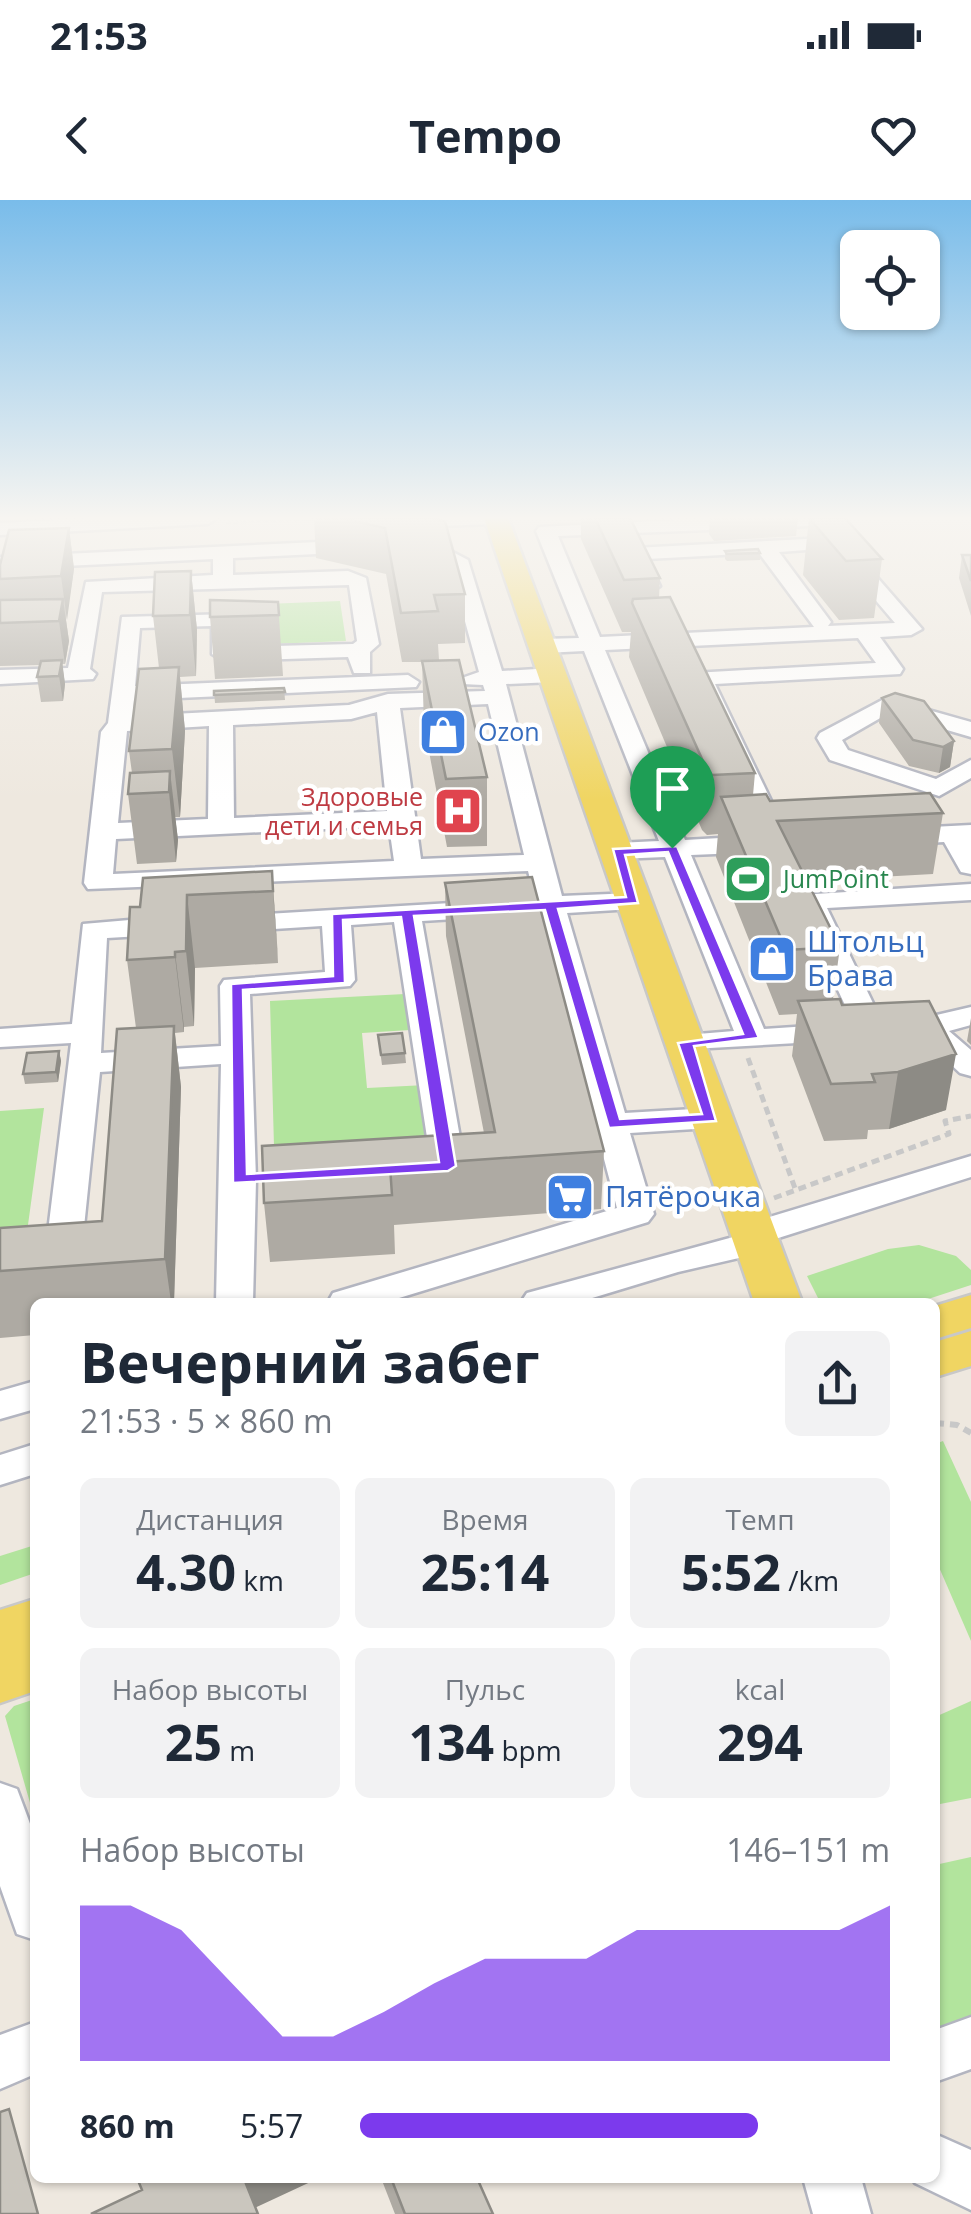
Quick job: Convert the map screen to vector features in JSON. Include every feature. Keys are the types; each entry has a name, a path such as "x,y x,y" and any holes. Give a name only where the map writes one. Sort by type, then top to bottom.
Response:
{"main road":[{"path":"529,612 776,1298"},
{"path":"940,1321 971,1311"},
{"path":"940,1358 971,1348"},
{"path":"0,1633 30,1624"},
{"path":"0,1679 30,1669"}],"street":[{"path":"78,674 77,629 83,612"},
{"path":"0,1272 62,1266 93,930 130,612"},
{"path":"77,629 223,618 223,654 358,650 368,644 363,612"},
{"path":"359,1298 636,1214 473,612"},
{"path":"580,612 752,1038"},
{"path":"663,612 674,635"},
{"path":"120,724 351,712 388,701 496,688 548,660 593,644 820,622 813,612"},
{"path":"674,635 868,634 911,629 897,612"},
{"path":"617,851 780,843 701,678 892,668 868,634"},
{"path":"358,650 365,684"},
{"path":"0,677 78,674 124,683 496,688"},
{"path":"388,701 409,868"},
{"path":"939,788 839,755 829,738 886,706 971,730"},
{"path":"221,719 221,826"},
{"path":"971,767 939,788 937,798 965,833 971,866"},
{"path":"104,832 401,818"},
{"path":"862,839 965,833"},
{"path":"98,883 539,862"},
{"path":"871,1030 810,901 971,892"},
{"path":"93,930 633,900"},
{"path":"407,912 448,1166 410,1169"},
{"path":"235,1298 239,1180 236,986 340,980 336,917"},
{"path":"685,1043 926,1027 971,1016"},
{"path":"926,1027 971,1066"},
{"path":"0,1038 85,1048 237,1054"},
{"path":"614,1124 711,1118"},
{"path":"553,1298 754,1238 971,1166"},
{"path":"239,1180 277,1177"},
{"path":"0,1405 30,1396"},
{"path":"0,1470 30,1461"},
{"path":"0,1804 30,1901"},
{"path":"940,2054 971,2044"},
{"path":"0,2062 30,2050"},
{"path":"940,2166 971,2181"},
{"path":"833,2183 842,2214"}],"path":[{"path":"774,1198 949,1134 945,1121 971,1116"},
{"path":"940,1423 958,1425 971,1434"}],"green space":[{"path":"245,612 342,612 346,641 247,645"},
{"path":"405,994 410,1030 362,1033 367,1088 426,1085 433,1136 274,1146 270,1001"},
{"path":"44,1108 24,1254 0,1256 0,1111"},
{"path":"919,1245 956,1256 971,1270 971,1285 931,1298 818,1298 807,1276 888,1249"},
{"path":"943,1441 971,1502 971,1641 940,1570"},
{"path":"30,1547 30,1575 0,1585 0,1556"},
{"path":"30,1701 30,1803 5,1716 14,1706"},
{"path":"971,1701 971,1798 940,1804 940,1715"},
{"path":"971,1857 971,2022 940,2033 940,1864"}],"building":[{"path":"0,612 61,612 59,621 0,623"},
{"path":"153,612 190,612 190,615 153,616"},
{"path":"210,612 279,612 279,615 210,617"},
{"path":"636,612 677,612 755,773 712,775"},
{"path":"62,660 59,676 37,677 41,661"},
{"path":"459,660 487,777 446,779 422,661"},
{"path":"179,667 172,749 129,751 139,669"},
{"path":"284,688 285,692 214,695 214,691"},
{"path":"895,693 924,701 954,741 943,747 913,740 882,698"},
{"path":"170,771 169,792 128,794 130,773"},
{"path":"930,793 943,813 777,821 840,947 786,950 721,797 766,794 770,801"},
{"path":"272,871 273,891 187,895 186,951 175,952 175,957 127,960 130,907 140,907 143,878"},
{"path":"532,877 604,1151 390,1166 392,1195 264,1203 262,1146 495,1132 445,883"},
{"path":"840,999 842,1005 929,1001 956,1054 898,1072 872,1074 875,1082 831,1084 798,1001"},
{"path":"174,1026 165,1259 0,1271 0,1228 102,1221 117,1029"},
{"path":"402,1033 405,1053 381,1055 378,1035"},
{"path":"59,1051 56,1072 23,1074 27,1053"},
{"path":"9,2109 38,2214 0,2214 0,2112"},
{"path":"139,2183 248,2183 258,2214 91,2214 142,2190"},
{"path":"393,2183 479,2183 493,2214 405,2214"}],"place":[{"name":"Ozon","path":"443,732"},
{"name":"Здоровые дети и семья","path":"458,811"},
{"name":"JumPoint","path":"748,879"},
{"name":"Штольц Брава","path":"772,959"},
{"name":"Пятёрочка","path":"570,1197"}],"route":[{"path":"672,848 617,851 633,900 550,906 407,912 336,917 340,980 236,986 239,1180 448,1166 407,912 550,906 614,1124 711,1118 685,1043 752,1038 672,848"}]}
